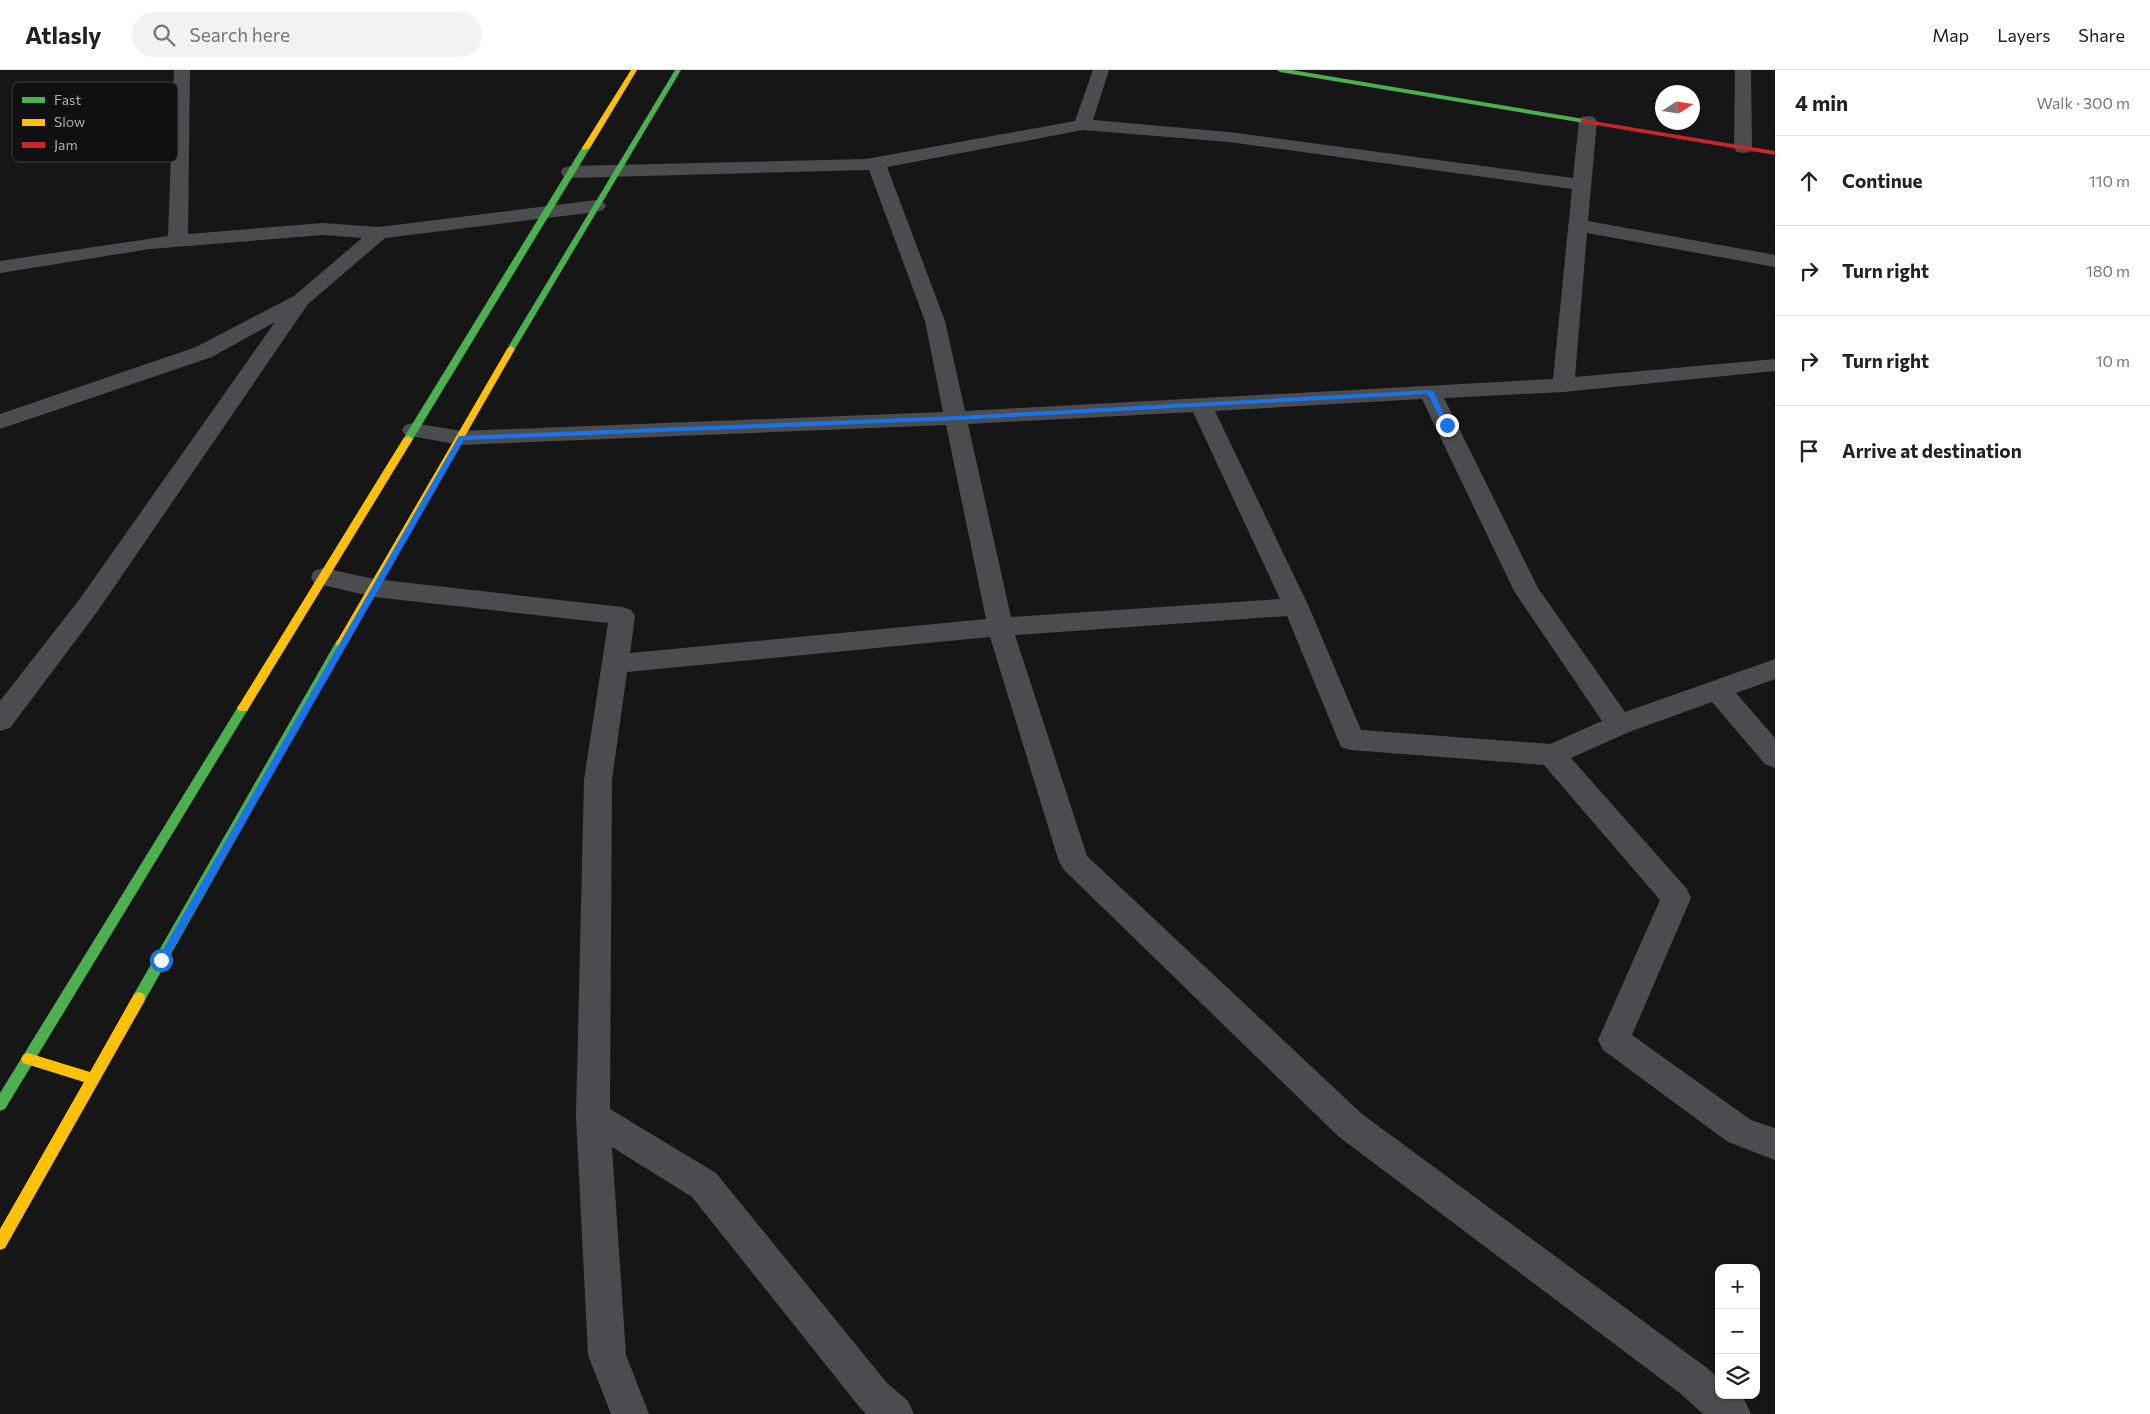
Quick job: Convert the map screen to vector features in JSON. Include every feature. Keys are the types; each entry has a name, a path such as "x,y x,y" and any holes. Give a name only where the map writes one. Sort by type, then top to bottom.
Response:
{"main road":[{"path":"0,1105 634,70"},
{"path":"0,1243 374,588 617,170 678,70"},
{"path":"1280,70 1311,72 1588,122 1775,153"},
{"path":"28,1059 94,1079"}],"street":[{"path":"178,241 182,70"},
{"path":"1083,125 1101,70"},
{"path":"1743,70 1743,148"},
{"path":"1563,385 1588,122"},
{"path":"570,172 866,165 1083,125 1229,137 1582,185"},
{"path":"876,163 935,321 1000,627 1074,862 1350,1125 1694,1381 1732,1414"},
{"path":"0,267 178,241 323,230 379,232 596,206"},
{"path":"1578,225 1775,261"},
{"path":"0,422 204,352 301,300 379,232"},
{"path":"0,721 88,606 301,300"},
{"path":"413,430 461,438 957,418 1563,385 1775,365"},
{"path":"1430,392 1527,591 1619,725"},
{"path":"1201,405 1296,607 1351,740 1552,755 1619,725 1775,668"},
{"path":"323,577 374,588 622,616 598,780 593,1117 606,1355 630,1414"},
{"path":"615,664 1000,627 1296,607"},
{"path":"1717,690 1775,757"},
{"path":"1552,755 1676,898 1614,1040 1740,1132 1775,1144"},
{"path":"593,1117 704,1185 874,1396 895,1414"}],"traffic: fast":[{"path":"511,349 678,70"},
{"path":"1280,70 1584,121"},
{"path":"408,439 586,148"},
{"path":"139,998 341,643"},
{"path":"0,1105 243,708"}],"traffic: slow":[{"path":"586,148 634,70"},
{"path":"341,643 511,349"},
{"path":"243,708 408,439"},
{"path":"0,1243 139,998"},
{"path":"28,1059 94,1079"}],"traffic: jam":[{"path":"1584,121 1775,153"}],"route":[{"path":"161,960 461,438 957,418 1430,392 1447,425"}]}
